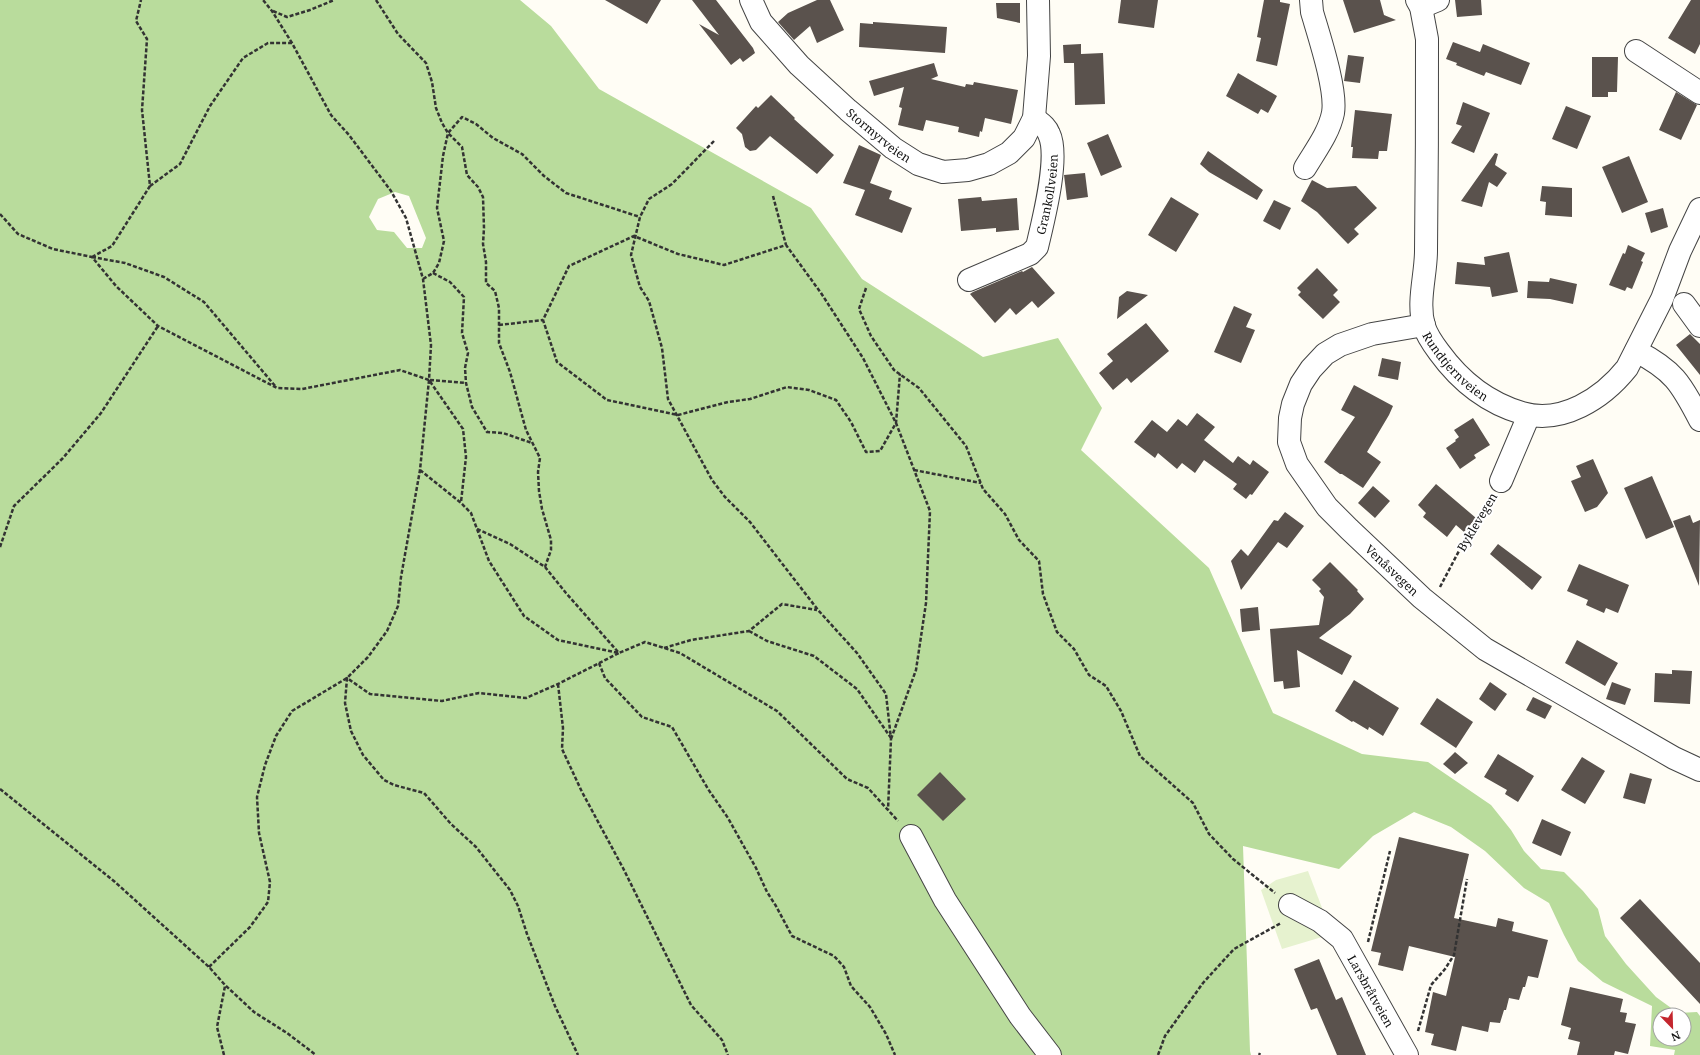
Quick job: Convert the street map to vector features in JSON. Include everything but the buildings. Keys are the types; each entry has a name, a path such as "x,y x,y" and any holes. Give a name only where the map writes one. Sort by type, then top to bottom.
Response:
{"street":[{"name":"Stormyrveien","path":"751,0 761,22 799,65 848,110 893,148 918,164 943,172 968,170 989,164 1009,153 1024,138 1034,118"},
{"path":"1034,118 1039,56 1038,0"},
{"path":"1306,168 1328,129 1333,113 1332,95 1312,12 1311,0"},
{"name":"Rundtjernveien","path":"1425,2 1427,39 1426,256 1422,296 1424,325 1430,339 1448,364 1465,382 1489,399 1510,409 1529,415 1544,416 1561,413 1577,408 1593,400 1627,368 1662,299 1680,251 1700,209"},
{"path":"1636,51 1700,93"},
{"name":"Grankollveien","path":"969,280 1030,254 1037,247 1051,172 1052,146 1050,134 1045,126 1034,118"},
{"path":"1684,304 1700,326"},
{"name":"Venåsvegen","path":"1424,325 1372,334 1340,345 1325,354 1311,369 1301,384 1293,404 1288,429 1289,442 1297,464 1327,507 1392,571 1429,604 1485,649 1674,758 1700,770"},
{"path":"1636,351 1657,361 1695,396 1700,420"},
{"name":"Byklevegen","path":"1501,480 1529,415"},
{"path":"911,836 949,907 1020,1016 1050,1055"},
{"name":"Larsbråtveien","path":"1290,905 1320,922 1342,939 1361,971 1412,1046"}],"path":[{"path":"141,0 136,21 147,39 142,110 150,186"},
{"path":"209,967 250,926 268,902 270,882 259,833 257,797 265,765 276,736 292,711 347,678 368,657 387,631 398,606 401,577 420,470 431,345 423,279 406,218 392,191 349,135 331,115 292,43 272,11 263,0"},
{"path":"272,11 287,17 310,10 334,0"},
{"path":"376,0 377,4 398,34 426,63 432,82 436,108 442,123 448,133 462,147 467,175 478,186 482,197 486,283 495,291 499,308 499,343 510,372 522,420 540,458 538,472 539,491 542,509 551,540 551,550 546,567"},
{"path":"92,257 112,246 150,186 180,164 210,106 243,58 268,43 292,43"},
{"path":"423,279 433,273 439,263 444,241 437,208 443,156 448,133 462,117 476,124 493,138 522,154 544,176 566,193 640,217"},
{"path":"714,142 672,184 649,199 640,217 634,236 631,255 632,260 640,287 649,301 662,348 668,399 712,480 725,497 750,522 818,610 857,653 886,694 891,738 888,810"},
{"path":"773,196 786,245 821,293 863,358 896,423 930,511 926,603 916,670 891,738"},
{"path":"0,214 18,234 53,249 125,264 164,277 204,302 277,388"},
{"path":"786,245 724,265 678,254 634,236 569,266 543,320 557,362 607,400 678,415 728,402 750,399 786,387 809,390 836,400 851,422 866,452 880,451 896,423 900,374"},
{"path":"92,257 116,286 158,326 277,388 302,389 400,370 429,380 466,383"},
{"path":"433,273 450,282 464,297 462,333 468,353 465,368 466,383 472,408 487,432 503,433 532,443"},
{"path":"866,288 859,309 871,336 894,370 919,388 966,446 983,489 1005,514 1019,540 1039,561 1044,594 1057,632 1074,649 1089,676 1106,686 1121,711 1140,756 1193,803 1208,834 1233,859 1290,905 1281,923 1234,950 1203,982 1165,1036 1158,1055"},
{"path":"499,325 543,320"},
{"path":"0,548 14,506 63,458 101,413 158,326"},
{"path":"429,380 463,429 466,457 461,503"},
{"path":"420,470 461,503 470,513 490,561 524,616 558,640 619,653"},
{"path":"914,470 981,483"},
{"name":"Byklevegen","path":"1429,604 1446,577 1460,549 1475,530 1501,480"},
{"path":"477,529 510,544 546,567 566,593 619,653"},
{"path":"664,648 691,640 749,631 782,604 818,610"},
{"path":"749,631 767,641 814,656 857,689 891,738"},
{"path":"347,678 370,694 442,701 479,693 526,698 644,642 680,653 777,711 847,778 868,788 911,836"},
{"path":"599,663 604,678 642,717 672,727 708,789 732,825 792,936 834,956 844,967 851,986 870,1007 886,1034 895,1055"},
{"path":"347,678 345,703 351,731 363,755 384,780 424,793 451,824 476,847 510,890 518,906 527,934 556,1006 578,1055"},
{"path":"558,684 563,728 562,749 582,792 623,868 691,1005 722,1040 728,1055"},
{"path":"0,788 116,882 209,967 225,985 254,1012 287,1033 316,1055"},
{"path":"1361,971 1390,851"},
{"path":"1412,1046 1431,985 1450,963 1454,954 1467,879"},
{"path":"224,1055 217,1027 225,985"}],"green space":[{"path":"0,0 520,0 551,26 599,89 811,208 862,279 983,357 1058,338 1102,408 1081,450 1209,568 1273,713 1362,754 1428,762 1491,805 1511,830 1524,851 1541,869 1564,872 1583,891 1598,909 1605,936 1626,964 1656,997 1670,1007 1652,1007 1652,1046 1650,1046 1652,1006 1603,982 1578,961 1549,903 1524,888 1485,851 1451,827 1414,812 1373,836 1339,869 1243,846 1251,1055 0,1055","holes":["395,192 409,196 426,238 422,248 407,248 394,232 377,230 369,217 378,199"]},
{"path":"1308,871 1332,934 1282,949 1261,890 1276,880"},
{"path":"1692,1012 1697,1012 1700,1016 1700,1055 1674,1055 1675,1050 1656,1047 1692,1047"}]}
